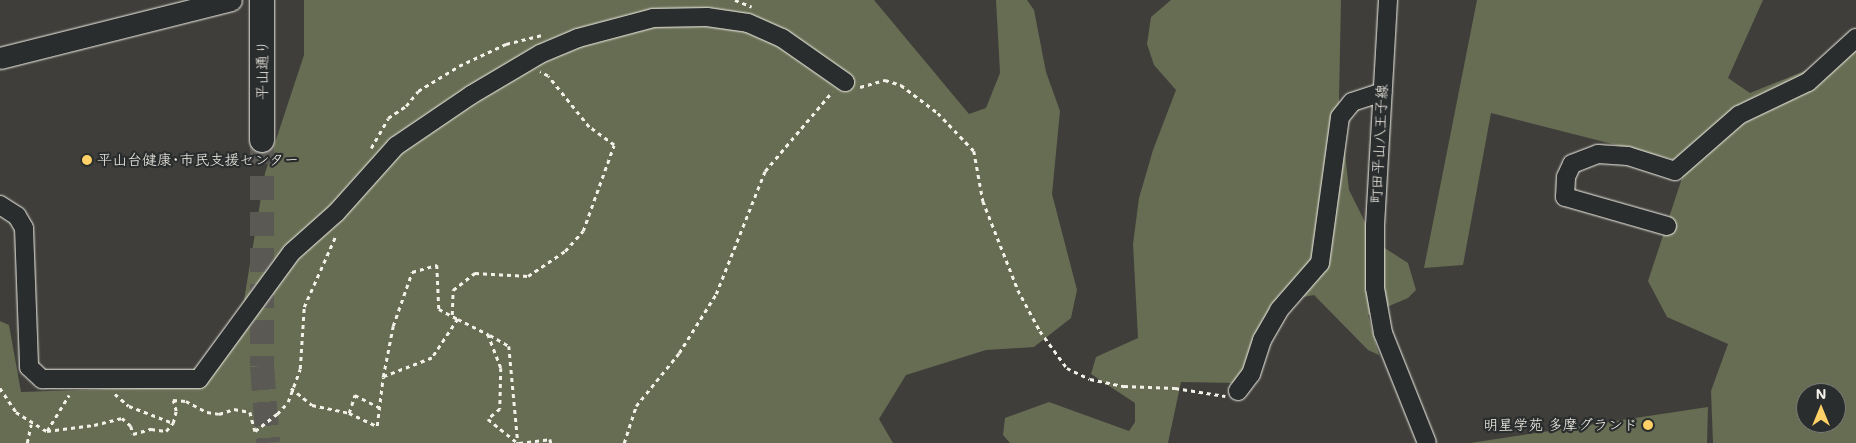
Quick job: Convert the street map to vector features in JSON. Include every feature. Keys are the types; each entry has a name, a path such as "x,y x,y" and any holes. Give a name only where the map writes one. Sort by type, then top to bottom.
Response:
{"main road":[{"name":"平山通り","path":"262,0 262,140"}],"street":[{"path":"0,58 195,5 231,0"},
{"name":"町田平山八王子線","path":"1388,0 1382,92 1375,288 1383,333 1427,443"},
{"path":"0,205 17,216 24,228 29,367 42,379 91,381 199,380 292,252 336,213 396,146 524,63 578,38 653,18 707,17 748,24 782,38 845,82"},
{"path":"1667,226 1565,197 1566,177 1572,164 1598,154 1605,154 1628,156 1674,171 1739,115 1808,82 1856,38"},
{"path":"1238,391 1251,374 1262,340 1279,310 1320,263 1340,117 1352,102 1382,92"}],"path":[{"path":"735,0 755,8"},
{"path":"452,315 453,290 475,273 528,276 566,250 583,231 614,145 589,126 548,76 524,63"},
{"path":"624,443 636,406 680,353 716,294 765,171 836,88 845,82 862,87 885,80 901,86 938,113 974,151 983,201 1018,290 1040,332 1067,368 1090,380 1124,386 1175,388 1223,397 1238,391"},
{"path":"173,400 186,401 207,412 219,414 234,409 250,412 255,432 288,402 291,388 300,368 304,307 325,266 339,227"},
{"path":"291,388 312,405 348,413 377,426 383,377 393,326 412,272 437,265 439,309 509,346 518,443"},
{"path":"383,377 432,358 458,319"},
{"path":"488,334 501,368 500,409 488,419 518,443 550,439 552,443"},
{"path":"47,431 64,399 91,381 129,406 173,423"},
{"path":"0,388 16,412 31,424 47,431 94,425 113,418 122,418 131,426 133,434 151,429 166,431 173,423 176,412 173,400 173,381"},
{"path":"348,413 355,395 379,406"},
{"path":"27,443 31,424"}],"green space":[{"path":"304,0 874,0 969,114 986,108 1000,73 996,0 1027,0 1034,10 1046,72 1060,111 1052,194 1077,290 1071,318 1034,347 986,350 906,375 879,419 893,443 0,443 0,321 9,325 21,392 168,387 217,353 244,300 265,173 304,55"},
{"path":"1171,0 1341,0 1339,99 1349,190 1366,224 1369,238 1408,263 1416,290 1408,298 1368,315 1379,355 1368,350 1314,295 1272,303 1238,383 1181,382 1168,443 1010,443 1003,435 1005,418 1049,402 1129,431 1135,422 1135,403 1091,374 1096,357 1138,338 1133,244 1139,198 1153,150 1176,90 1154,65 1147,44 1151,17"},
{"path":"1477,0 1763,0 1728,78 1750,93 1856,50 1856,443 1713,443 1711,391 1728,344 1667,317 1648,281 1687,163 1491,113 1463,265 1424,268"},
{"name":"明星学苑 多摩グランド","path":"1708,407 1707,443 1470,443"}],"tunnel":[{"path":"262,140 262,366 268,443"}],"place":[{"name":"平山台健康･市民支援センター","path":"87,160"},
{"name":"明星学苑 多摩グランド","path":"1648,425"}]}
